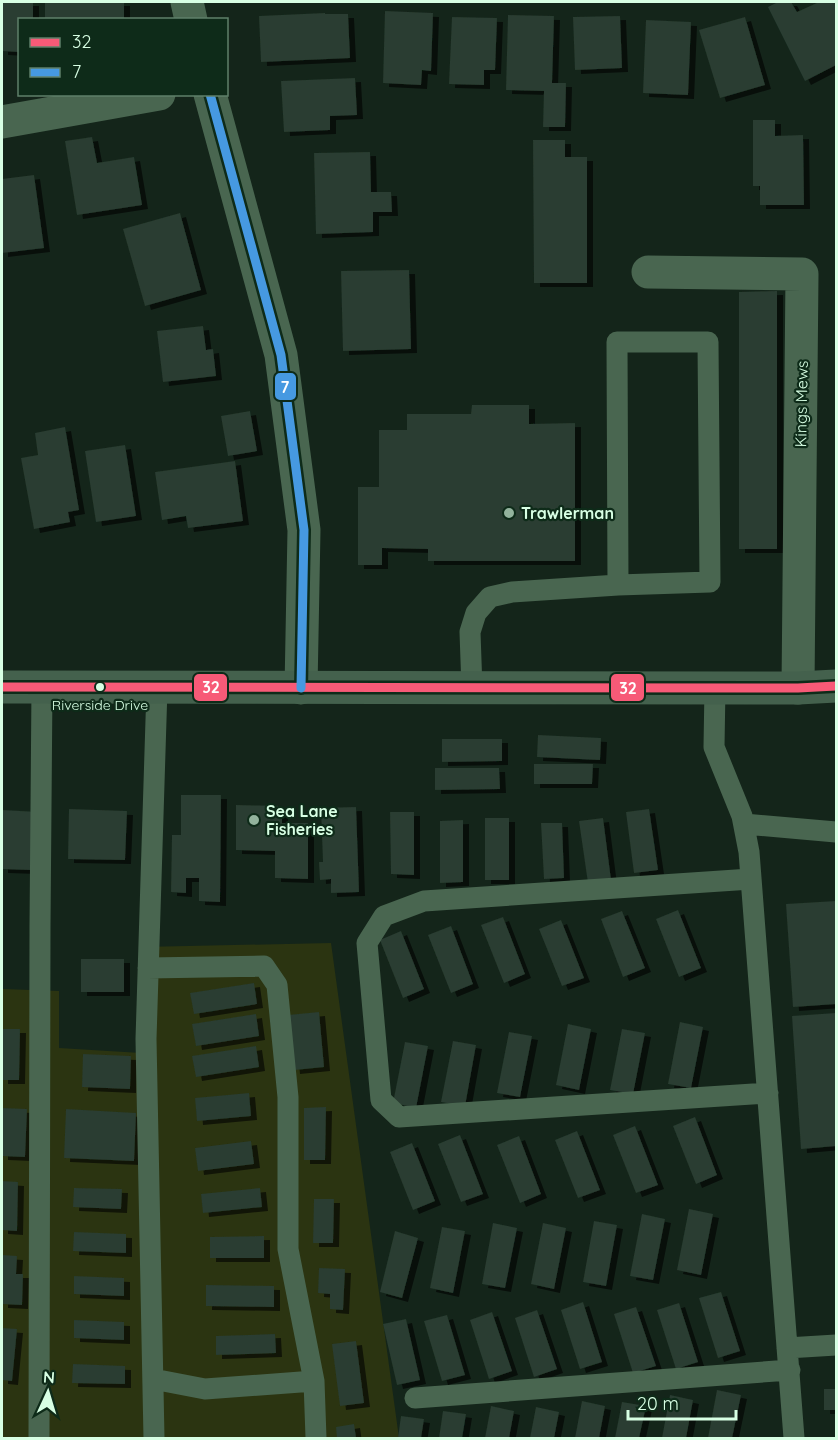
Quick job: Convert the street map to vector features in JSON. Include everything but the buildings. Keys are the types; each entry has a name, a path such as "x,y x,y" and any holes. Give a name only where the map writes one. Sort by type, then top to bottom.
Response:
{"street":[{"path":"187,2 191,18"},
{"path":"2,122 148,96"},
{"path":"211,96 281,355 304,530 301,688"},
{"name":"Kings Mews","path":"648,273 802,274 798,688"},
{"path":"2,687 798,688 837,686"}],"lane":[{"path":"472,688 470,632 476,613 490,597 512,592 710,582 708,342 617,342 618,585"},
{"path":"39,1438 42,687"},
{"path":"715,687 714,747 742,816 749,852 794,1438"},
{"path":"154,1438 146,1039 157,688"},
{"path":"744,824 837,832"},
{"path":"751,879 424,902 384,916 367,943 381,1100 399,1117 768,1093"},
{"path":"148,968 264,966 277,985 288,1097 288,1249 314,1381 316,1438"},
{"path":"787,1348 837,1345"},
{"path":"415,1398 790,1370"},
{"path":"153,1388 205,1389 314,1381"},
{"path":"153,1388 169,1438"}],"green space":[{"path":"331,943 399,1438 2,1438 2,989 59,991 59,1048 141,1053 142,947"}],"transit line":[{"name":"7","path":"211,96 281,355 304,530 301,688"},
{"name":"32","path":"2,687 798,688 836,686"}],"place":[{"name":"Trawlerman","path":"509,513"},
{"name":"Riverside Drive","path":"100,687"},
{"name":"Sea Lane Fisheries","path":"254,820"}]}
